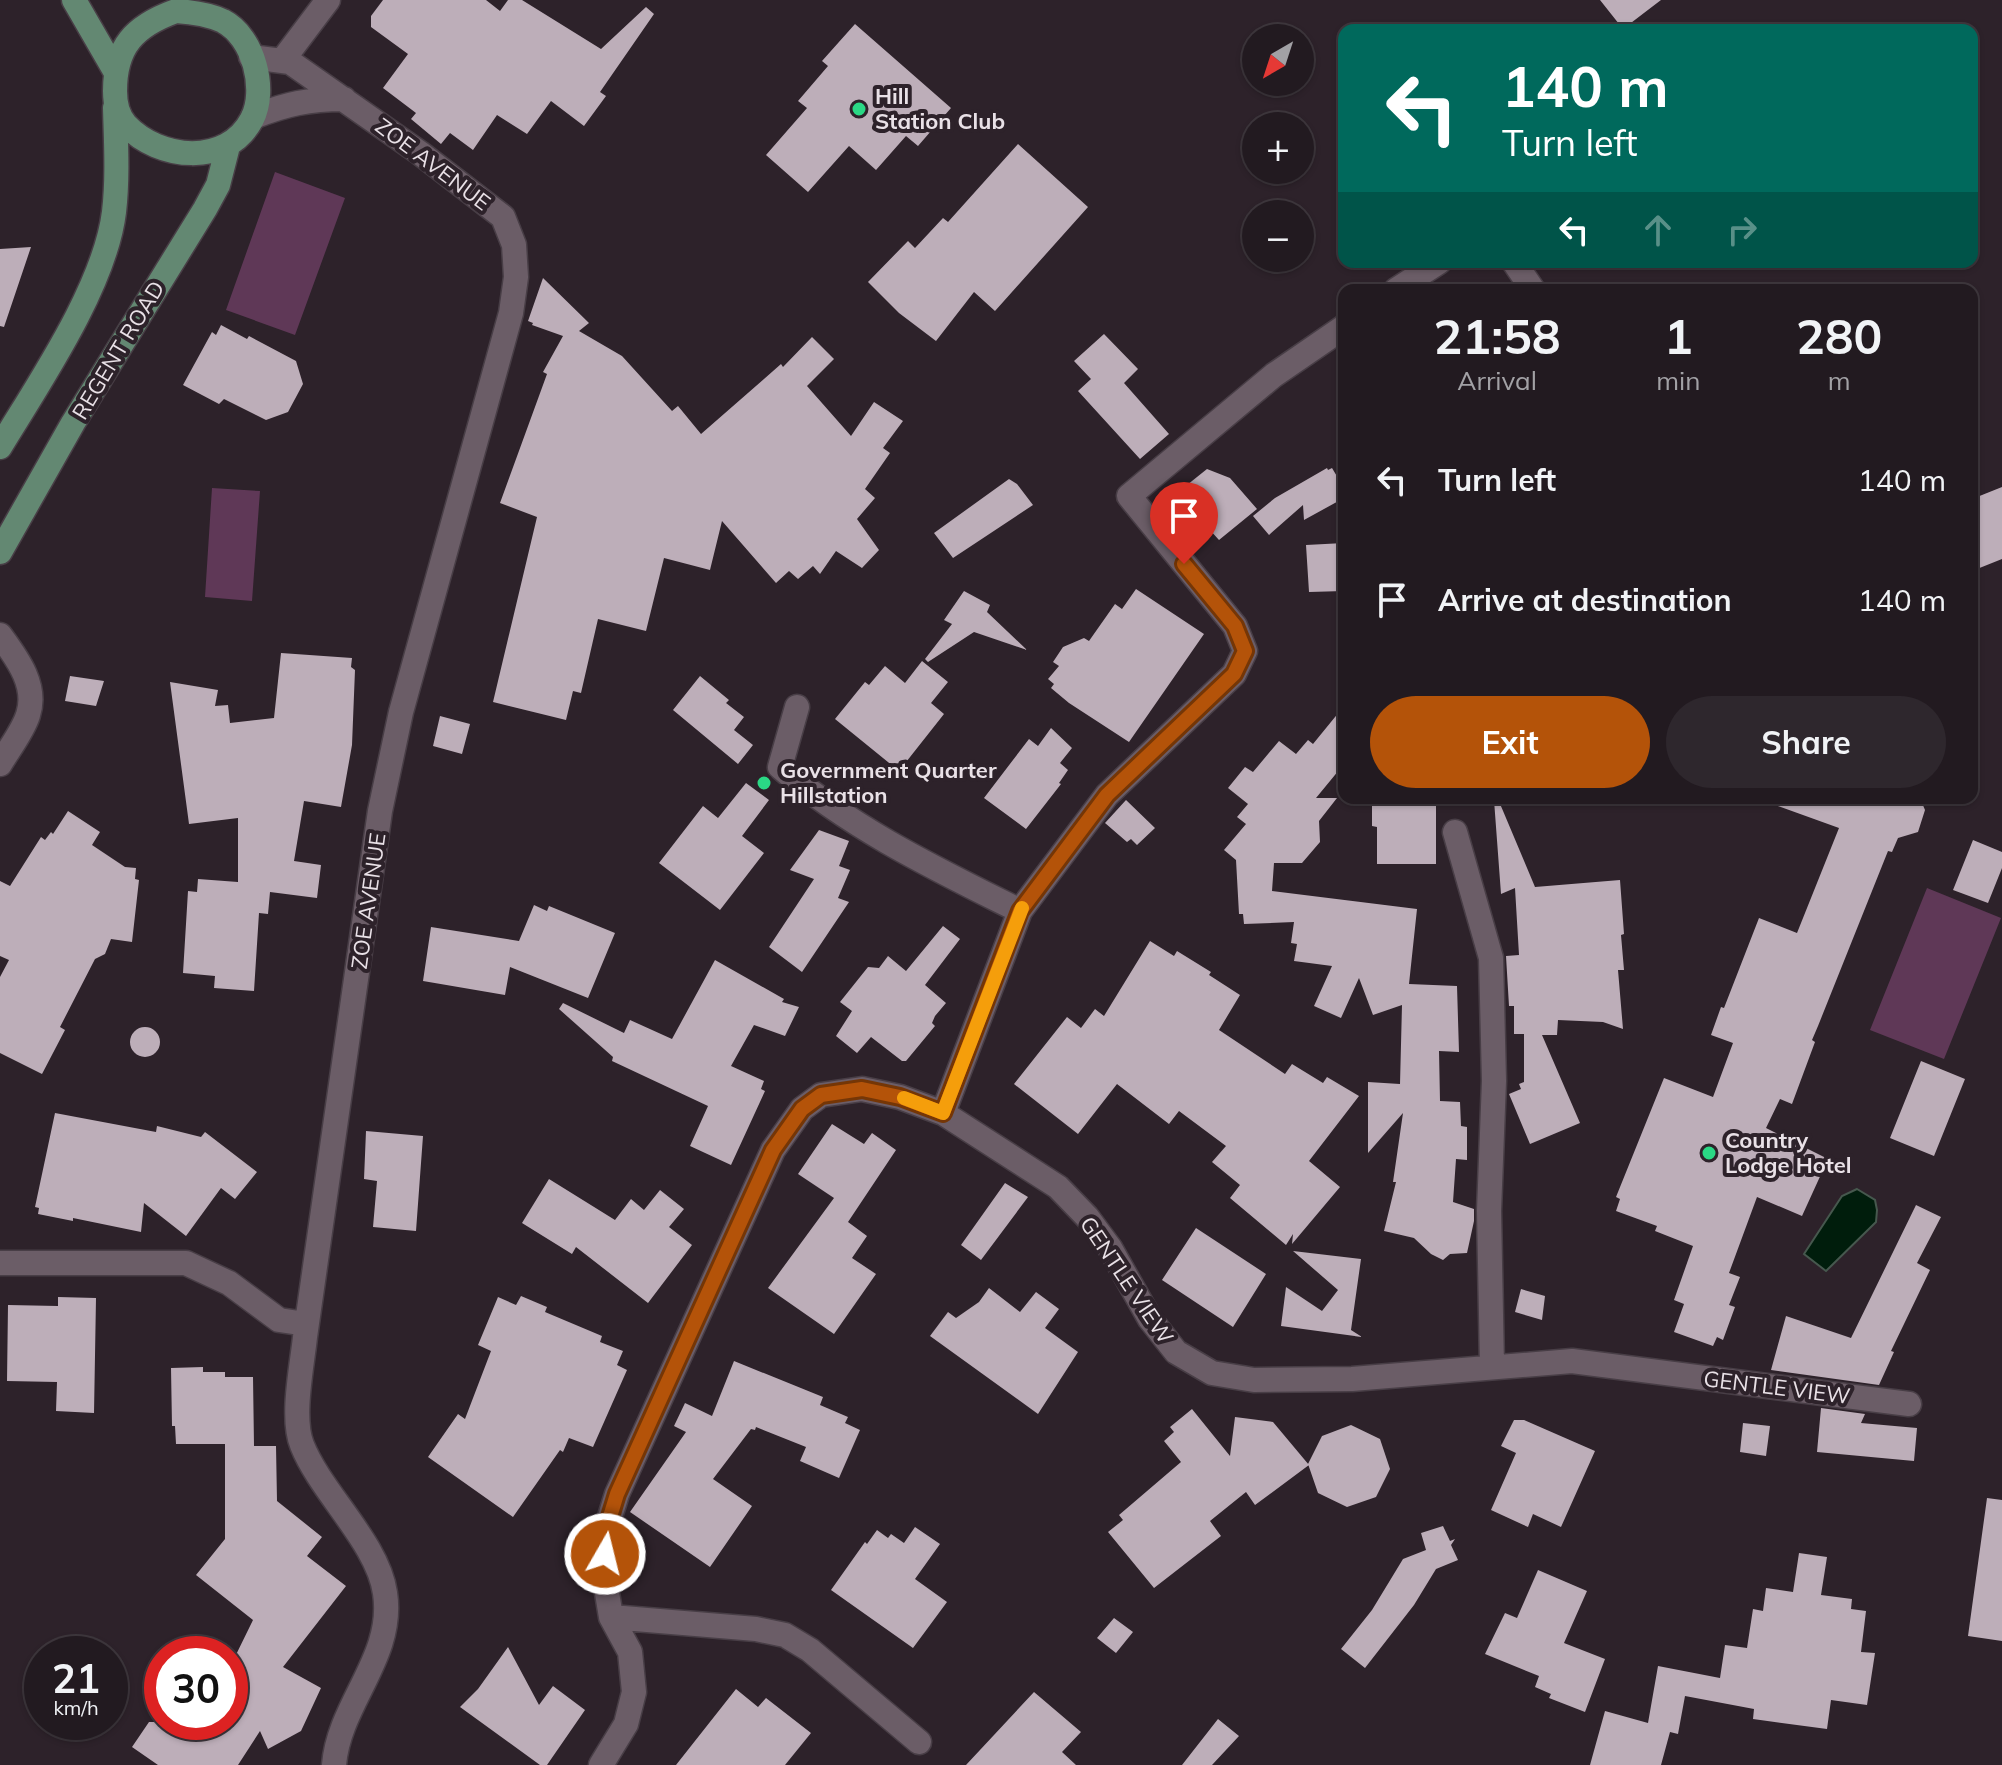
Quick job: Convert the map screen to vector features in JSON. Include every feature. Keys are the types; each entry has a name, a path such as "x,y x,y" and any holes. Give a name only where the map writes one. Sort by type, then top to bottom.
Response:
{"main road":[{"path":"74,0 115,71"},
{"path":"115,106 124,123 146,143 174,152 202,154 228,146 243,131 253,117 259,83 251,57 240,36 196,0"},
{"path":"0,447 87,297 104,256 114,214 117,169 115,71 121,51 136,32 154,19 176,11 198,13 225,22"},
{"name":"REGENT ROAD","path":"0,552 73,423 205,209 218,185 228,146"}],"street":[{"path":"282,61 328,0"},
{"name":"ZOE AVENUE","path":"251,57 290,62 420,153 503,217 514,245 516,277 511,313 401,712 380,811 306,1324 298,1412 301,1444 375,1564 386,1602 387,1624 378,1654 344,1722 334,1765"},
{"path":"253,117 312,99 344,99"},
{"path":"1405,284 1430,268"},
{"path":"943,1113 1020,911 1107,795 1234,674 1245,651 1235,626 1129,496 1274,375 1338,331"},
{"path":"0,635 21,664 30,694 28,715 0,764"},
{"path":"797,707 780,767 816,798 888,844 1020,911"},
{"path":"1455,832 1491,958 1494,1081 1489,1211 1492,1366"},
{"name":"GENTLE VIEW","path":"601,1765 626,1724 634,1692 630,1652 611,1617 604,1575 605,1533 617,1494 773,1150 802,1109 821,1095 862,1089 900,1097 943,1113 1058,1187 1087,1217 1110,1248 1150,1319 1176,1352 1212,1373 1254,1380 1352,1379 1572,1361 1909,1404"},
{"path":"0,1263 186,1263 229,1283 279,1320 306,1324"},
{"path":"611,1617 756,1629 785,1635 810,1650 919,1742"}],"shaded area":[{"path":"275,172 345,198 295,335 226,310"},
{"path":"212,488 260,491 252,601 205,597"},
{"path":"1927,888 2001,918 1944,1059 1870,1030"},
{"path":"1857,1189 1875,1200 1876,1222 1826,1271 1804,1254 1842,1196"}],"building":[{"path":"383,0 486,0 500,11 508,0 522,0 601,49 646,7 654,14 600,92 606,96 584,126 551,101 527,134 497,115 473,150 450,133 441,144 411,119 416,113 383,88 408,54 371,27 371,16"},
{"path":"1600,0 1661,0 1630,24 1619,24"},
{"path":"855,24 951,108 918,146 906,136 876,170 849,146 808,192 766,155 807,108 798,101 828,66 822,61"},
{"path":"1018,144 1088,207 995,311 974,292 936,341 899,313 868,282 908,241 915,248 943,218 948,222"},
{"path":"31,247 4,327 0,326 0,249"},
{"path":"543,278 589,323 579,331 622,356 672,411 678,406 701,434 781,364 783,367 812,337 834,359 807,386 851,436 874,402 903,421 883,448 890,453 865,489 875,498 857,519 879,550 862,568 836,551 820,574 813,566 798,579 789,571 776,583 722,521 710,570 664,558 646,631 598,619 581,693 573,691 566,720 493,702 537,517 500,503 547,374 543,372 563,336 528,321"},
{"path":"221,325 296,361 303,384 288,412 266,420 224,399 219,404 183,385 212,332 216,335"},
{"path":"1104,334 1138,369 1124,383 1169,434 1140,459 1078,391 1091,379 1074,361"},
{"path":"1327,468 1332,468 1338,478 1338,501 1304,520 1303,505 1269,535 1253,516 1275,498"},
{"path":"1207,469 1230,478 1257,509 1219,540 1180,497 1187,485"},
{"path":"1009,479 1017,484 1033,505 953,558 934,533"},
{"path":"2002,487 2002,559 1978,569 1978,497"},
{"path":"1338,543 1338,591 1309,592 1306,545"},
{"path":"1136,589 1204,634 1129,742 1069,703 1051,688 1054,684 1048,679 1059,666 1053,662 1063,647 1084,638 1089,641 1115,604 1122,609"},
{"path":"964,591 990,605 987,612 1027,650 974,632 928,662 925,659 952,624 944,620"},
{"path":"281,653 352,658 351,667 355,670 352,745 341,807 304,801 294,861 321,865 317,898 270,892 268,914 259,913 254,991 214,988 215,976 183,973 188,891 197,892 198,879 238,882 238,818 189,824 170,682 218,690 215,706 228,705 230,723 274,718"},
{"path":"922,661 948,682 931,703 944,714 899,771 835,719 865,682 869,685 885,666 905,683"},
{"path":"70,676 104,681 96,706 65,701"},
{"path":"700,676 744,717 734,730 753,745 738,764 673,710"},
{"path":"1338,713 1338,771 1316,798 1337,798 1319,821 1320,842 1302,863 1274,863 1272,891 1417,909 1409,984 1457,986 1459,1052 1439,1051 1440,1101 1460,1102 1461,1126 1467,1127 1467,1160 1456,1159 1453,1202 1474,1209 1474,1221 1467,1253 1450,1254 1443,1260 1431,1254 1414,1238 1384,1231 1396,1182 1393,1182 1403,1113 1368,1153 1368,1082 1400,1084 1402,1005 1373,1015 1359,978 1341,1018 1314,1006 1332,966 1294,961 1297,944 1291,943 1294,922 1244,924 1243,914 1239,914 1236,860 1224,850 1246,824 1237,817 1248,804 1228,788 1245,767 1253,772 1279,741 1296,754 1308,740 1313,744"},
{"path":"440,716 470,724 462,754 433,746"},
{"path":"1051,728 1072,748 1060,763 1068,770 1061,784 1026,829 984,798 1029,739 1038,746"},
{"path":"746,783 769,800 742,836 764,853 720,910 659,863 703,806 718,818"},
{"path":"1126,800 1155,828 1137,845 1131,839 1127,842 1105,823"},
{"path":"1372,804 1436,804 1436,864 1377,864 1377,827 1372,826"},
{"path":"1494,804 1500,804 1535,887 1620,880 1624,970 1618,970 1623,1029 1603,1022 1558,1020 1557,1035 1542,1035 1580,1123 1530,1144 1509,1094 1521,1089 1519,1084 1524,1082 1524,1034 1514,1034 1514,1006 1509,1006 1506,956 1519,955 1515,888 1501,894"},
{"path":"1772,804 1922,804 1925,810 1918,832 1898,838 1892,852 1888,851 1812,1040 1815,1042 1792,1104 1780,1099 1766,1128 1828,1159 1802,1216 1757,1197 1729,1273 1740,1277 1729,1305 1735,1307 1723,1340 1717,1337 1713,1346 1674,1332 1684,1304 1674,1300 1693,1246 1655,1231 1657,1226 1616,1211 1620,1199 1616,1197 1664,1078 1713,1097 1733,1043 1711,1035 1759,918 1797,933 1839,828"},
{"path":"68,811 100,832 92,845 125,867 136,868 135,879 139,880 132,942 111,939 105,954 95,959 60,1027 65,1030 42,1074 0,1053 0,977 9,960 0,956 0,881 10,886 41,837 45,840 51,832 53,834"},
{"path":"819,830 849,841 839,866 850,870 838,898 849,902 802,972 769,947 814,879 790,870"},
{"path":"1973,840 2002,852 2002,868 1988,903 1953,890"},
{"path":"534,905 547,911 549,906 615,933 588,998 510,967 505,995 423,981 431,927 519,941"},
{"path":"943,926 960,939 925,985 946,1003 935,1016 932,1023 935,1026 906,1061 871,1037 857,1053 836,1036 852,1011 840,1002 868,967 879,968 888,956 906,971"},
{"path":"1150,941 1174,956 1177,951 1240,995 1219,1030 1285,1074 1292,1064 1323,1083 1327,1077 1359,1096 1309,1161 1340,1187 1292,1244 1293,1234 1286,1245 1230,1198 1240,1185 1212,1162 1226,1146 1179,1111 1169,1124 1117,1084 1078,1134 1014,1084 1067,1017 1081,1028 1095,1009 1104,1016"},
{"path":"715,960 784,999 782,1002 799,1007 785,1036 754,1025 731,1066 764,1081 761,1089 765,1091 731,1165 690,1146 708,1106 612,1061 613,1057 559,1009 563,1003 624,1033 630,1020 672,1039"},
{"path":"145,1027 156,1031 160,1042 156,1053 145,1057 134,1053 130,1042 134,1031"},
{"path":"1921,1061 1965,1079 1934,1156 1890,1138"},
{"path":"55,1113 156,1132 157,1126 201,1137 205,1132 257,1172 235,1199 221,1188 186,1236 144,1203 141,1232 38,1214 39,1208 35,1207"},
{"path":"832,1124 864,1144 872,1133 896,1150 848,1222 867,1236 852,1258 876,1274 834,1334 768,1288 834,1198 798,1174"},
{"path":"366,1131 423,1136 416,1231 373,1227 377,1181 364,1179"},
{"path":"549,1179 615,1220 631,1199 644,1210 660,1190 684,1209 669,1227 692,1245 648,1303 576,1247 572,1254 522,1223"},
{"path":"1005,1183 1028,1197 981,1260 961,1245"},
{"path":"1916,1205 1941,1217 1917,1263 1930,1270 1891,1351 1894,1352 1879,1385 1771,1370 1786,1316 1851,1338"},
{"path":"1196,1228 1266,1274 1233,1327 1162,1280"},
{"path":"1293,1251 1361,1259 1351,1330 1362,1337 1281,1326 1286,1287 1322,1311 1338,1290"},
{"path":"989,1288 1020,1312 1036,1292 1059,1309 1045,1328 1078,1352 1038,1414 930,1336 948,1312 956,1318 979,1302"},
{"path":"1521,1289 1545,1296 1542,1320 1515,1312"},
{"path":"521,1296 547,1307 545,1312 602,1336 600,1342 623,1351 617,1365 627,1370 593,1447 569,1438 563,1452 560,1450 513,1517 428,1457 458,1414 465,1419 491,1351 478,1345 498,1297 516,1305"},
{"path":"58,1297 96,1298 94,1413 56,1411 57,1382 7,1381 8,1305 58,1306"},
{"path":"734,1361 823,1397 820,1405 848,1417 845,1423 860,1430 839,1478 800,1461 806,1447 756,1427 755,1430 751,1429 713,1479 752,1506 710,1567 630,1512 686,1432 674,1426 685,1403 712,1416"},
{"path":"203,1367 203,1372 225,1372 225,1377 253,1377 254,1446 276,1446 277,1501 322,1537 307,1556 346,1586 283,1667 321,1688 301,1731 268,1749 260,1731 238,1765 158,1765 132,1747 144,1729 144,1740 248,1740 248,1636 245,1636 253,1620 196,1575 225,1539 225,1444 176,1444 175,1426 172,1426 171,1368"},
{"path":"1821,1408 1865,1414 1861,1423 1917,1428 1914,1461 1817,1452"},
{"path":"1192,1409 1230,1456 1235,1417 1273,1422 1309,1465 1255,1505 1246,1492 1210,1521 1221,1536 1154,1588 1108,1532 1123,1520 1119,1515 1181,1462 1164,1441 1174,1432 1170,1427"},
{"path":"1514,1420 1524,1420 1595,1451 1561,1527 1533,1514 1528,1527 1491,1510 1516,1453 1501,1446"},
{"path":"1743,1423 1770,1426 1766,1456 1740,1452"},
{"path":"1351,1425 1380,1439 1390,1469 1376,1497 1347,1507 1318,1493 1308,1464 1322,1436"},
{"path":"1987,1498 2002,1500 2002,1641 1968,1636"},
{"path":"1443,1526 1450,1541 1455,1539 1451,1545 1458,1560 1436,1569 1414,1605 1365,1668 1341,1649 1372,1610 1403,1559 1426,1550 1421,1533"},
{"path":"915,1527 940,1544 915,1579 947,1602 913,1648 831,1590 877,1530 888,1538 891,1534 904,1543"},
{"path":"1799,1553 1827,1557 1821,1595 1852,1599 1851,1609 1866,1611 1861,1652 1875,1653 1867,1705 1831,1700 1827,1729 1753,1719 1754,1709 1685,1696 1678,1734 1670,1732 1661,1765 1590,1765 1605,1711 1648,1723 1658,1666 1720,1678 1725,1645 1747,1648 1753,1609 1763,1611 1766,1588 1793,1592"},
{"path":"1538,1570 1587,1591 1564,1643 1605,1659 1585,1712 1549,1698 1551,1694 1535,1687 1539,1676 1485,1654 1505,1613 1517,1618"},
{"path":"1114,1618 1133,1632 1116,1653 1097,1638"},
{"path":"508,1647 539,1705 553,1686 585,1710 547,1765 540,1765 460,1707 478,1689"},
{"path":"736,1689 758,1707 766,1698 811,1733 785,1765 676,1765"},
{"path":"1034,1692 1081,1732 1062,1752 1076,1765 966,1765"},
{"path":"1218,1719 1239,1736 1212,1765 1182,1765"}],"slow traffic":[{"path":"904,1098 943,1113 1022,908"}],"place":[{"name":"Hill Station Club","path":"859,109"},
{"name":"Government Quarter Hillstation","path":"764,783"},
{"name":"Country Lodge Hotel","path":"1709,1153"}],"route":[{"path":"605,1554 605,1533 617,1494 750,1199 773,1150 790,1124 802,1109 821,1095 862,1089 900,1097 943,1113 1020,911 1107,795 1234,674 1245,651 1235,626 1184,564"}]}
